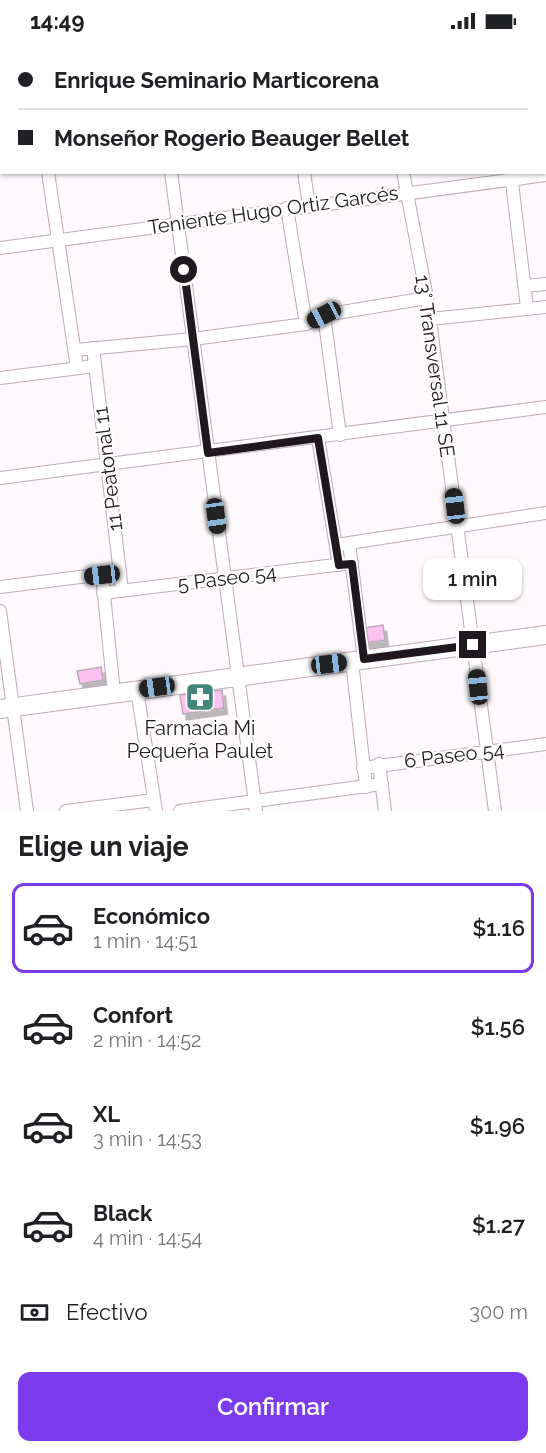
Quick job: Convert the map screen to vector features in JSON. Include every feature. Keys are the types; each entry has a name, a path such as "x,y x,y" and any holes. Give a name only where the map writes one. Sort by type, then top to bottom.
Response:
{"street":[{"path":"48,174 77,368"},
{"path":"171,174 255,806"},
{"path":"304,174 309,206"},
{"name":"13° Transversal 11 SE","path":"403,174 428,298 495,811"},
{"name":"Teniente Hugo Ortiz Garcés","path":"0,248 512,176 546,175"},
{"path":"512,176 527,308"},
{"path":"287,208 306,324"},
{"path":"525,286 546,286"},
{"path":"76,350 193,339 306,324 324,315 428,298"},
{"path":"430,319 546,307"},
{"path":"324,315 340,435"},
{"name":"11 Peatonal 11","path":"93,348 122,590"},
{"path":"0,378 95,366"},
{"path":"0,478 208,453 546,407"},
{"path":"318,438 336,545 345,564 358,660 366,787"},
{"path":"336,545 546,513"},
{"path":"345,564 349,544"},
{"name":"5 Paseo 54","path":"103,593 345,564"},
{"path":"0,588 120,572"},
{"path":"102,575 114,693"},
{"path":"0,611 6,708 27,811"},
{"path":"6,708 546,635"},
{"path":"66,811 155,805 137,690"},
{"name":"6 Paseo 54","path":"363,768 379,764 546,744"},
{"path":"379,764 385,811"},
{"name":"6 Paseo 54","path":"180,811 255,806 382,784"}],"building":[{"path":"383,625 385,640 367,643 364,628"},
{"path":"101,667 103,680 80,684 77,671"},
{"path":"222,690 224,708 183,714 180,695"}],"place":[{"name":"Farmacia Mi Pequeña Paulet","path":"200,697"}],"route":[{"path":"184,270 208,453 318,438 339,565 352,564 364,659 473,645"}]}
